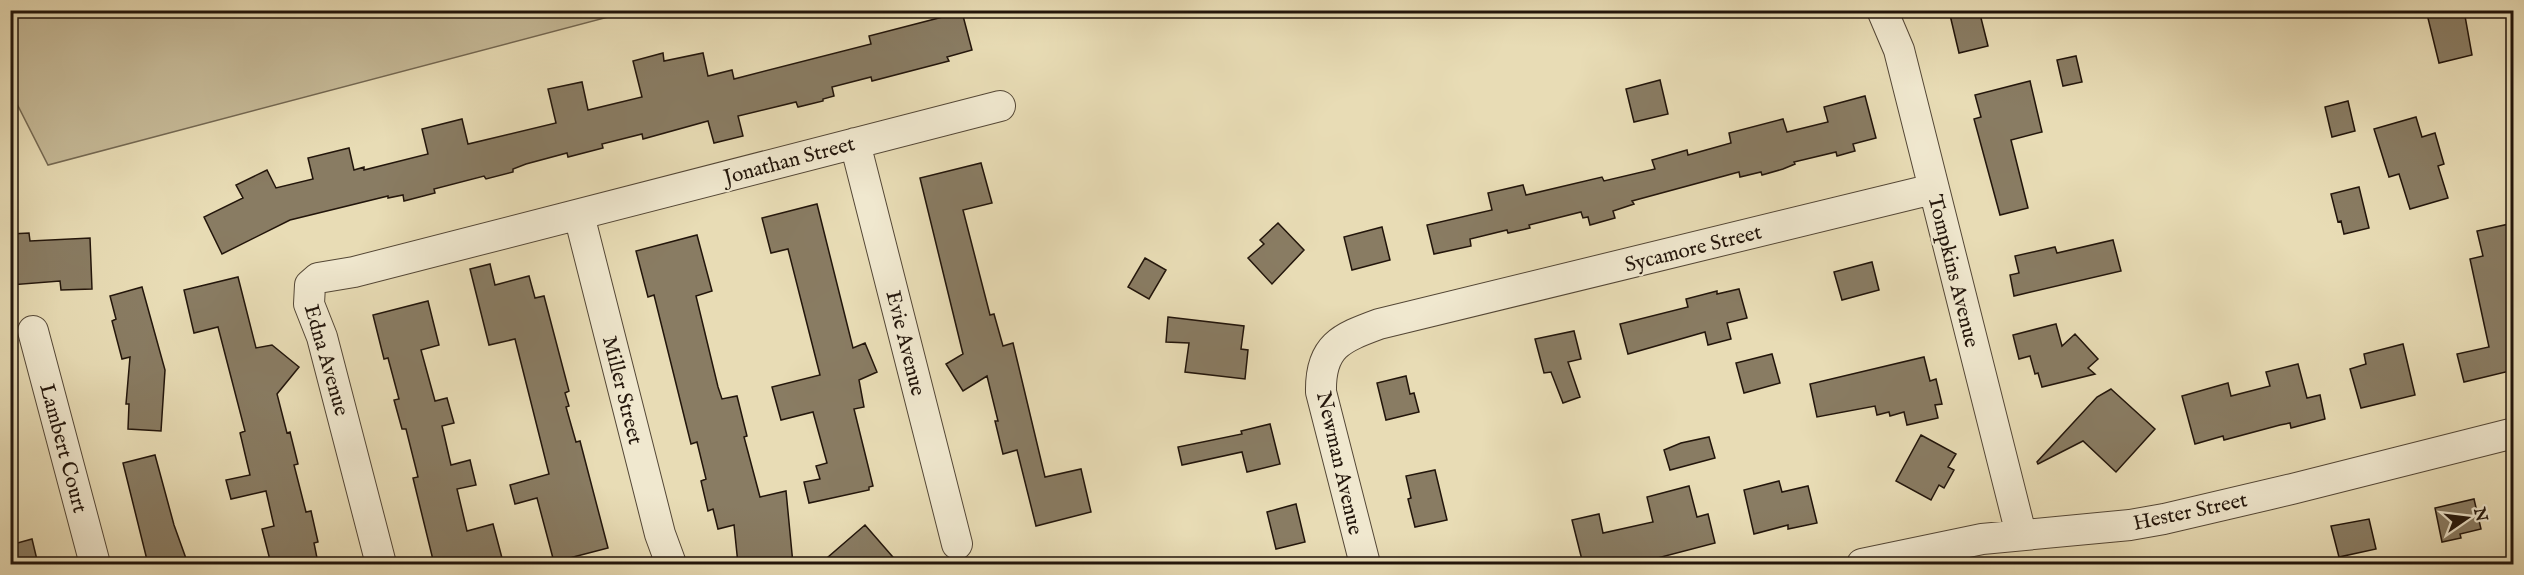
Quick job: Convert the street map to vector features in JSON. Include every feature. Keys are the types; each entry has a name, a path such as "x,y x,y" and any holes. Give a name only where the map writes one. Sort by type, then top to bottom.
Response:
{"street":[{"name":"Tompkins Avenue","path":"1882,10 1899,51 2021,534"},
{"name":"Jonathan Street","path":"579,215 1000,106"},
{"name":"Evie Avenue","path":"855,143 957,544"},
{"name":"Sycamore Street","path":"1453,307 1933,189"},
{"name":"Edna Avenue","path":"381,564 322,337 309,304 310,285 318,278 354,272 579,215"},
{"name":"Miller Street","path":"579,215 660,534 671,564"},
{"name":"Newman Avenue","path":"1365,564 1321,392 1324,361 1333,347 1347,336 1379,324 1453,307"},
{"name":"Lambert Court","path":"33,331 95,564"},
{"name":"Hester Street","path":"1862,564 1982,539 2130,525 2164,519 2514,433"}],"shaded area":[{"path":"11,10 631,11 48,165 11,92"}],"building":[{"path":"1979,10 1988,46 1959,53 1950,15"},
{"path":"2426,10 2460,10 2462,17 2465,16 2472,55 2439,63"},
{"path":"962,12 972,50 947,57 949,61 872,81 871,77 832,87 834,96 823,99 823,101 798,107 796,102 738,116 743,136 714,143 708,121 643,139 642,134 602,144 603,148 568,157 567,153 526,164 513,169 513,172 486,179 484,176 434,189 435,193 404,201 403,195 388,198 388,196 290,220 222,254 204,217 243,198 236,185 267,170 276,188 313,179 308,158 349,148 354,170 364,167 364,170 428,154 422,129 462,119 468,144 556,123 548,89 582,82 588,110 642,97 633,61 663,53 664,61 703,53 708,76 732,70 734,79 871,44 869,36"},
{"path":"2076,56 2082,82 2063,86 2057,60"},
{"path":"1660,80 1668,114 1634,122 1626,89"},
{"path":"2030,81 2042,132 2011,140 2028,208 2000,215 1974,119 1981,117 1975,95"},
{"path":"1865,96 1876,138 1853,144 1855,151 1837,156 1836,152 1794,162 1795,164 1783,169 1762,175 1761,172 1740,177 1739,172 1632,201 1634,204 1613,211 1615,218 1590,225 1588,217 1583,218 1581,212 1529,225 1530,228 1508,233 1507,230 1470,239 1471,246 1434,254 1427,225 1492,210 1488,193 1523,185 1526,195 1602,177 1604,181 1655,169 1652,160 1687,150 1688,155 1731,143 1729,133 1783,119 1787,132 1828,122 1824,107"},
{"path":"2348,101 2355,131 2332,137 2325,107"},
{"path":"2416,117 2422,137 2435,133 2444,164 2438,166 2448,198 2410,209 2399,174 2389,177 2374,129"},
{"path":"981,163 992,203 963,210 990,315 994,314 1003,346 1013,343 1045,477 1081,469 1091,512 1036,526 1017,450 1003,454 987,376 963,391 946,364 963,354 920,178"},
{"path":"2359,187 2369,228 2344,234 2341,221 2338,222 2331,194"},
{"path":"817,204 853,348 865,343 877,372 859,380 864,407 854,409 873,486 869,487 869,490 809,503 804,482 820,479 816,466 827,463 813,412 781,420 772,387 820,375 788,249 771,253 762,218"},
{"path":"1278,223 1304,250 1272,284 1248,258 1264,244 1260,240"},
{"path":"2509,224 2514,243 2514,370 2464,382 2457,354 2489,347 2470,259 2483,256 2477,231"},
{"path":"1382,227 1390,260 1352,270 1344,237"},
{"path":"29,233 30,241 90,238 92,289 61,290 60,281 10,285 10,234"},
{"path":"697,235 712,291 696,296 718,387 722,399 737,396 747,436 744,437 760,497 786,491 793,564 738,564 734,525 718,529 713,509 708,511 701,481 706,479 697,442 691,444 654,295 648,297 636,251"},
{"path":"2113,240 2121,271 2014,296 2010,275 2019,273 2015,256 2055,247 2057,253"},
{"path":"1145,258 1166,270 1149,299 1128,287"},
{"path":"1872,262 1879,290 1842,300 1834,272"},
{"path":"490,264 495,285 529,276 535,298 544,296 569,391 565,393 569,406 566,407 576,442 580,441 608,548 554,562 537,498 515,504 510,485 549,474 515,339 489,345 470,269"},
{"path":"238,277 256,348 272,345 299,367 277,394 298,464 294,465 306,512 311,511 318,542 314,543 317,558 290,564 271,564 262,529 274,526 266,491 231,499 226,480 250,475 240,433 245,431 218,327 194,333 184,290"},
{"path":"142,287 165,370 161,431 128,429 129,404 126,404 130,357 122,359 112,321 116,319 110,296"},
{"path":"1739,289 1747,318 1727,323 1731,339 1708,345 1705,332 1628,354 1620,324 1688,307 1686,299 1717,291 1717,294"},
{"path":"428,301 439,345 421,350 435,401 447,398 454,423 442,426 451,465 470,460 476,485 457,489 467,531 493,524 502,558 476,564 434,564 413,478 418,477 406,429 402,429 394,400 399,399 388,358 384,359 373,315"},
{"path":"1168,317 1244,326 1241,349 1248,350 1245,379 1185,372 1189,343 1166,342"},
{"path":"2056,324 2062,346 2075,334 2098,359 2088,368 2095,374 2042,387 2038,373 2035,374 2030,356 2019,359 2013,335"},
{"path":"1574,331 1581,359 1568,362 1580,397 1563,403 1551,372 1544,373 1535,339"},
{"path":"2403,344 2415,395 2361,408 2350,369 2366,364 2364,354"},
{"path":"1772,354 1780,383 1744,393 1736,363"},
{"path":"1924,357 1930,381 1936,379 1942,404 1935,405 1938,418 1907,425 1904,412 1890,416 1889,412 1877,415 1875,406 1817,417 1810,384"},
{"path":"2298,364 2307,398 2320,395 2325,419 2291,428 2290,423 2224,440 2223,436 2195,444 2182,396 2228,383 2231,396 2270,386 2266,372"},
{"path":"1406,376 1410,394 1414,393 1419,412 1386,420 1377,383"},
{"path":"2111,389 2155,429 2116,472 2083,441 2038,464 2037,462 2097,397"},
{"path":"1270,424 1280,464 1247,472 1242,452 1182,465 1178,447 1242,434 1241,431"},
{"path":"1921,435 1956,454 1948,467 1954,470 1944,488 1939,485 1931,500 1896,481"},
{"path":"1709,437 1715,458 1670,470 1664,450 1681,443"},
{"path":"155,455 174,525 188,564 148,564 123,463"},
{"path":"1435,470 1447,520 1415,527 1408,499 1411,498 1406,476"},
{"path":"1779,481 1782,492 1808,486 1817,523 1788,529 1788,525 1754,534 1744,490"},
{"path":"1689,486 1697,517 1708,514 1715,543 1646,561 1647,564 1583,564 1572,520 1599,514 1603,533 1653,522 1647,497"},
{"path":"2474,499 2481,529 2460,534 2461,538 2442,542 2435,508"},
{"path":"1296,504 1305,542 1276,549 1267,512"},
{"path":"2369,519 2376,549 2339,557 2331,526"},
{"path":"865,525 899,564 820,564"},
{"path":"32,539 38,564 10,564 10,545"}]}
